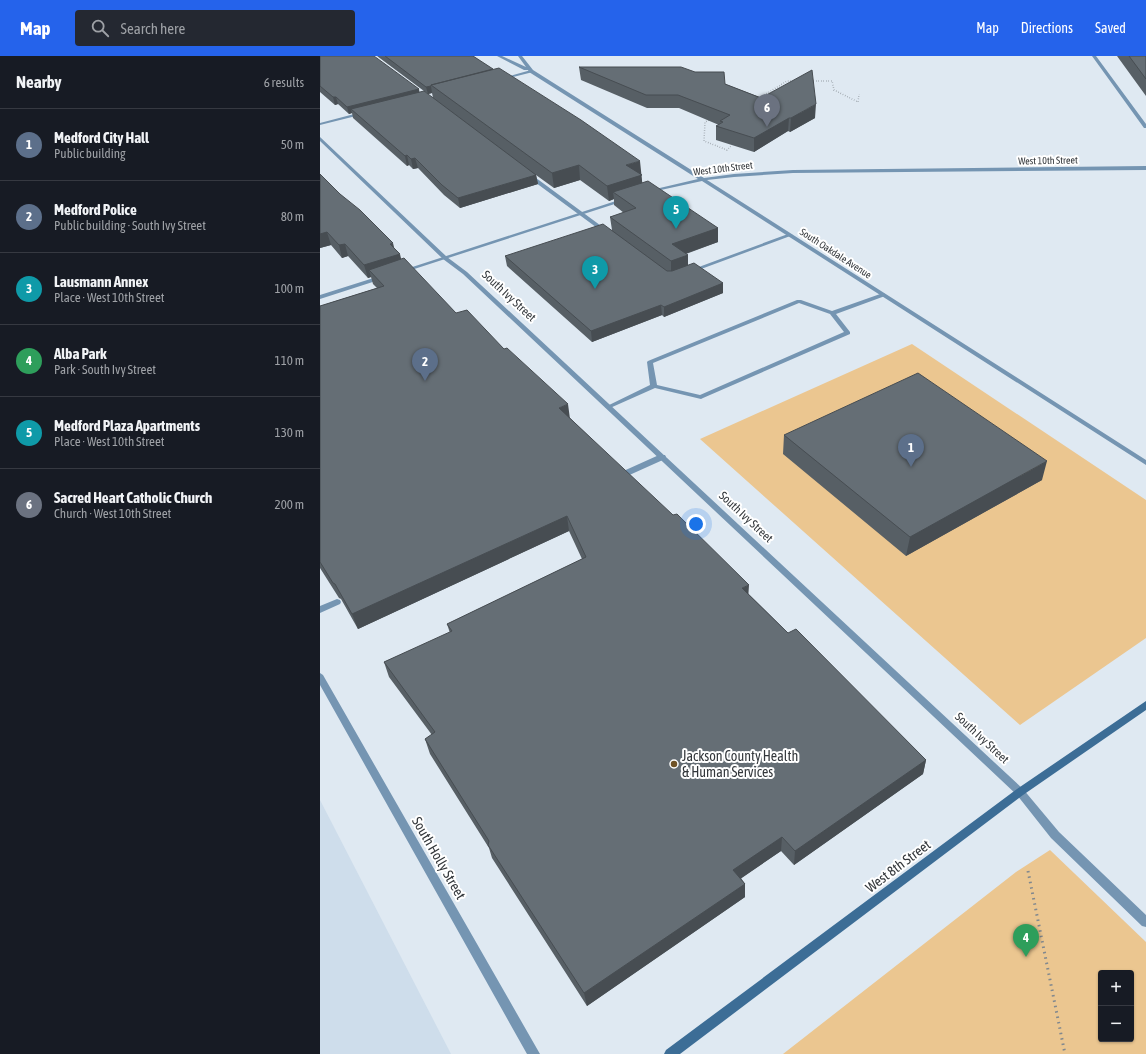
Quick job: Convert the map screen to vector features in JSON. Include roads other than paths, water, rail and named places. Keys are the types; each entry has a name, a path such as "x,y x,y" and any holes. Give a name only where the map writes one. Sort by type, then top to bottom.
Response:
{"main road":[{"name":"West 8th Street","path":"670,1054 1020,792 1146,705"}],"street":[{"path":"499,56 531,71"},
{"name":"South Oakdale Avenue","path":"520,56 531,71 703,179 1146,463"},
{"path":"1094,56 1146,127"},
{"path":"493,81 531,71"},
{"path":"320,124 365,112"},
{"name":"South Ivy Street","path":"320,138 445,258 465,273 1020,792 1055,835 1146,922"},
{"name":"West 10th Street","path":"644,194 672,184 767,172 1146,168"},
{"path":"525,172 612,237"},
{"path":"394,274 630,198"},
{"path":"685,274 790,235"},
{"path":"320,297 386,276"},
{"path":"832,313 884,295"},
{"path":"608,407 654,386 701,397 848,333 832,313 799,301 650,362 654,386"},
{"path":"622,475 662,457"},
{"path":"320,610 337,602"},
{"name":"South Holly Street","path":"320,677 534,1054"}],"place":[{"name":"Sacred Heart Catholic Church","path":"767,127"},
{"name":"Medford Plaza Apartments","path":"676,229"},
{"name":"Lausmann Annex","path":"595,289"},
{"name":"Medford Police","path":"425,381"},
{"name":"Medford City Hall","path":"911,467"},
{"name":"Jackson County Health & Human Services","path":"674,764"},
{"name":"Alba Park","path":"1026,957"}]}
